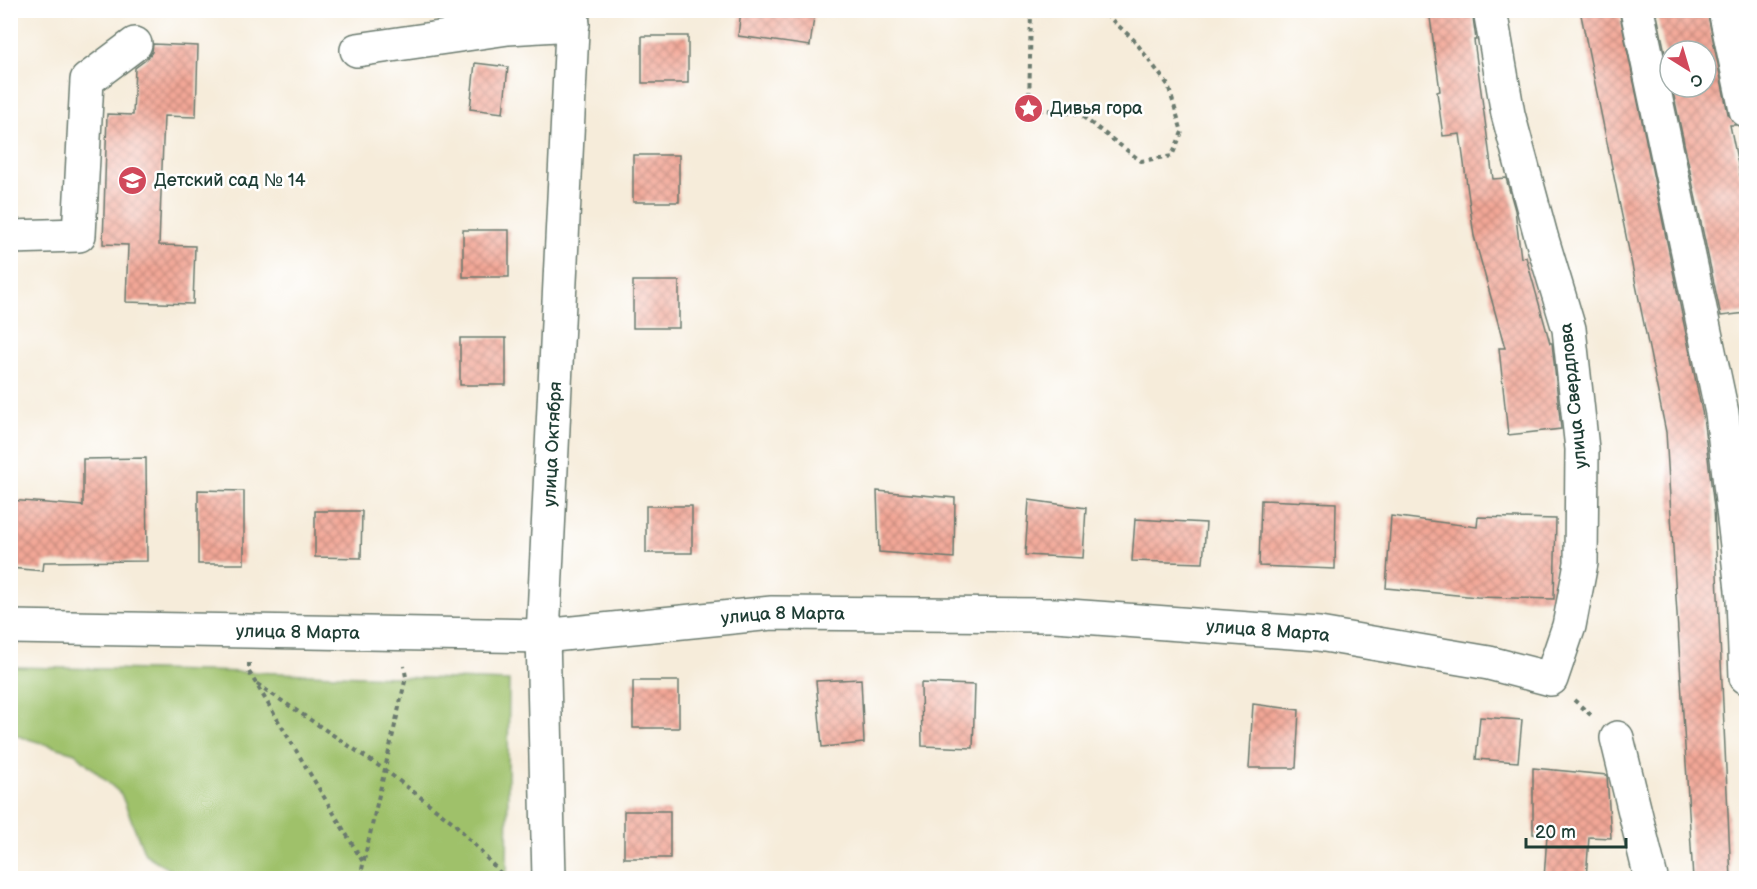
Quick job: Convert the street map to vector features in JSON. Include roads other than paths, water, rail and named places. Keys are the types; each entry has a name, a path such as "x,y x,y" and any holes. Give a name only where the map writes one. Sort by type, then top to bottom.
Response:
{"street":[{"name":"улица Свердлова","path":"1490,10 1508,114 1540,236 1569,329 1582,449 1581,563 1569,626 1551,679"},
{"path":"1637,10 1722,413 1743,599 1746,677"},
{"path":"1725,10 1746,110"},
{"path":"357,50 573,17"},
{"name":"улица Октября","path":"549,879 543,636 573,17"},
{"path":"10,239 11,237 79,235 87,81 135,44"},
{"name":"улица 8 Марта","path":"10,627 543,636 772,613 1055,615 1319,634 1489,663 1551,679"},
{"path":"1617,738 1650,879"}],"place":[{"name":"Дивья гора","path":"1029,108"},
{"name":"Детский сад № 14","path":"133,180"}]}
